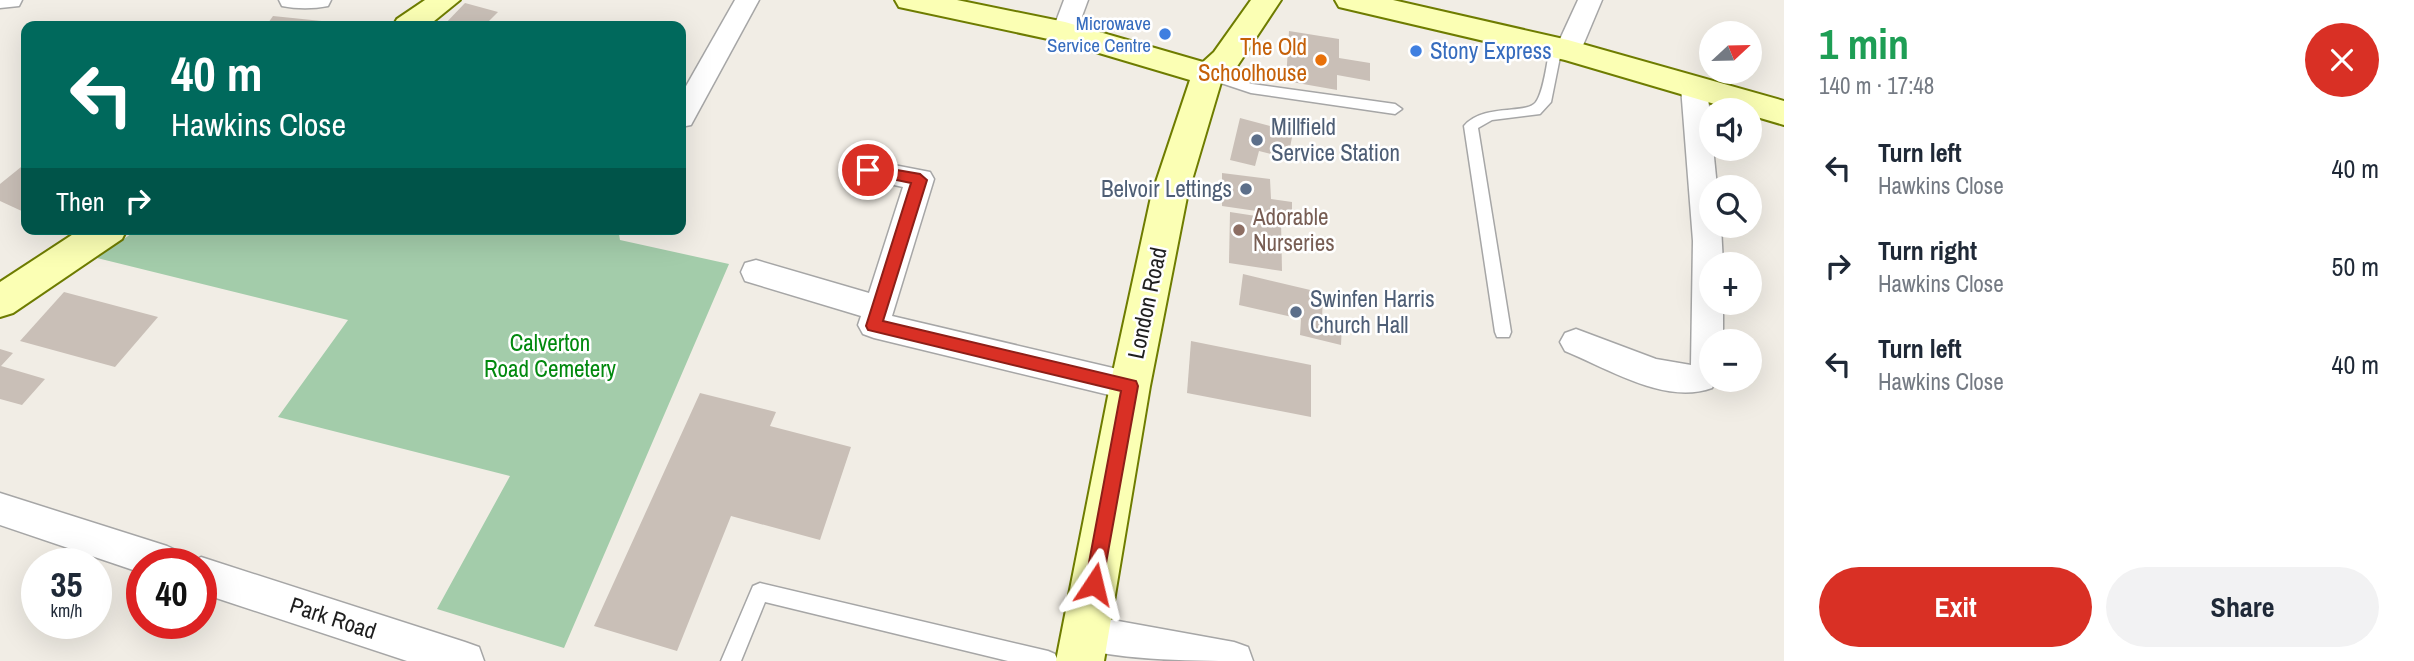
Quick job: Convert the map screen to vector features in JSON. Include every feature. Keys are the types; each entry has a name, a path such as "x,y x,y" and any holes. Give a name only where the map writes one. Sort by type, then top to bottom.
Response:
{"street":[{"path":"0,1 10,0"},
{"path":"291,0 319,0"},
{"path":"415,21 445,0"},
{"path":"686,109 747,0"},
{"path":"910,0 1065,32 1208,74 1225,60 1266,0"},
{"path":"1065,32 1076,0"},
{"path":"1350,0 1562,49 1784,113"},
{"path":"1562,49 1590,0"},
{"name":"London Road","path":"1083,647 1130,386 1169,197 1208,74"},
{"path":"1576,342 1687,382 1701,378 1707,366 1708,241 1694,87"},
{"path":"868,170 920,180 874,326 1130,386"},
{"path":"0,302 100,235"},
{"path":"756,271 879,309"},
{"path":"0,509 126,550"},
{"name":"Park Road","path":"217,580 465,661"},
{"path":"1083,647 1234,661"}],"lane":[{"path":"1503,332 1471,126 1489,116 1535,111 1544,102 1562,49"},
{"path":"1208,74 1251,88 1395,109"},
{"path":"731,661 760,592 1048,661"}],"green space":[{"name":"Calverton Road Cemetery","path":"130,235 619,235 620,240 729,264 564,648 437,609 510,476 278,417 348,320 97,258"}],"building":[{"path":"465,3 498,12 489,21 448,21"},
{"path":"273,16 322,21 270,21"},
{"name":"The Old Schoolhouse","path":"1289,31 1339,39 1339,58 1370,63 1370,81 1337,75 1337,90 1286,81"},
{"path":"1240,118 1293,132 1288,158 1259,151 1255,166 1230,160"},
{"path":"21,167 21,211 0,201 0,184"},
{"name":"Belvoir Lettings","path":"1222,173 1270,179 1271,199 1292,202 1292,216 1222,206"},
{"path":"1230,212 1281,220 1282,271 1229,263"},
{"name":"Swinfen Harris Church Hall","path":"1243,274 1323,293 1322,320 1342,325 1341,345 1300,335 1301,319 1239,305"},
{"path":"64,292 158,317 115,367 20,341"},
{"path":"1191,341 1311,365 1311,417 1187,393"},
{"path":"0,349 13,353 1,366 45,379 22,405 0,399"},
{"path":"700,393 776,412 770,426 851,447 820,540 731,516 677,651 594,626"}],"place":[{"name":"Microwave Service Centre","path":"1165,34"},
{"name":"Stony Express","path":"1416,51"},
{"name":"The Old Schoolhouse","path":"1321,60"},
{"name":"Millfield Service Station","path":"1257,140"},
{"name":"Belvoir Lettings","path":"1246,189"},
{"name":"Adorable Nurseries","path":"1239,230"},
{"name":"Swinfen Harris Church Hall","path":"1296,312"}],"route":[{"path":"868,170 920,180 874,326 1130,386 1094,584"}]}
